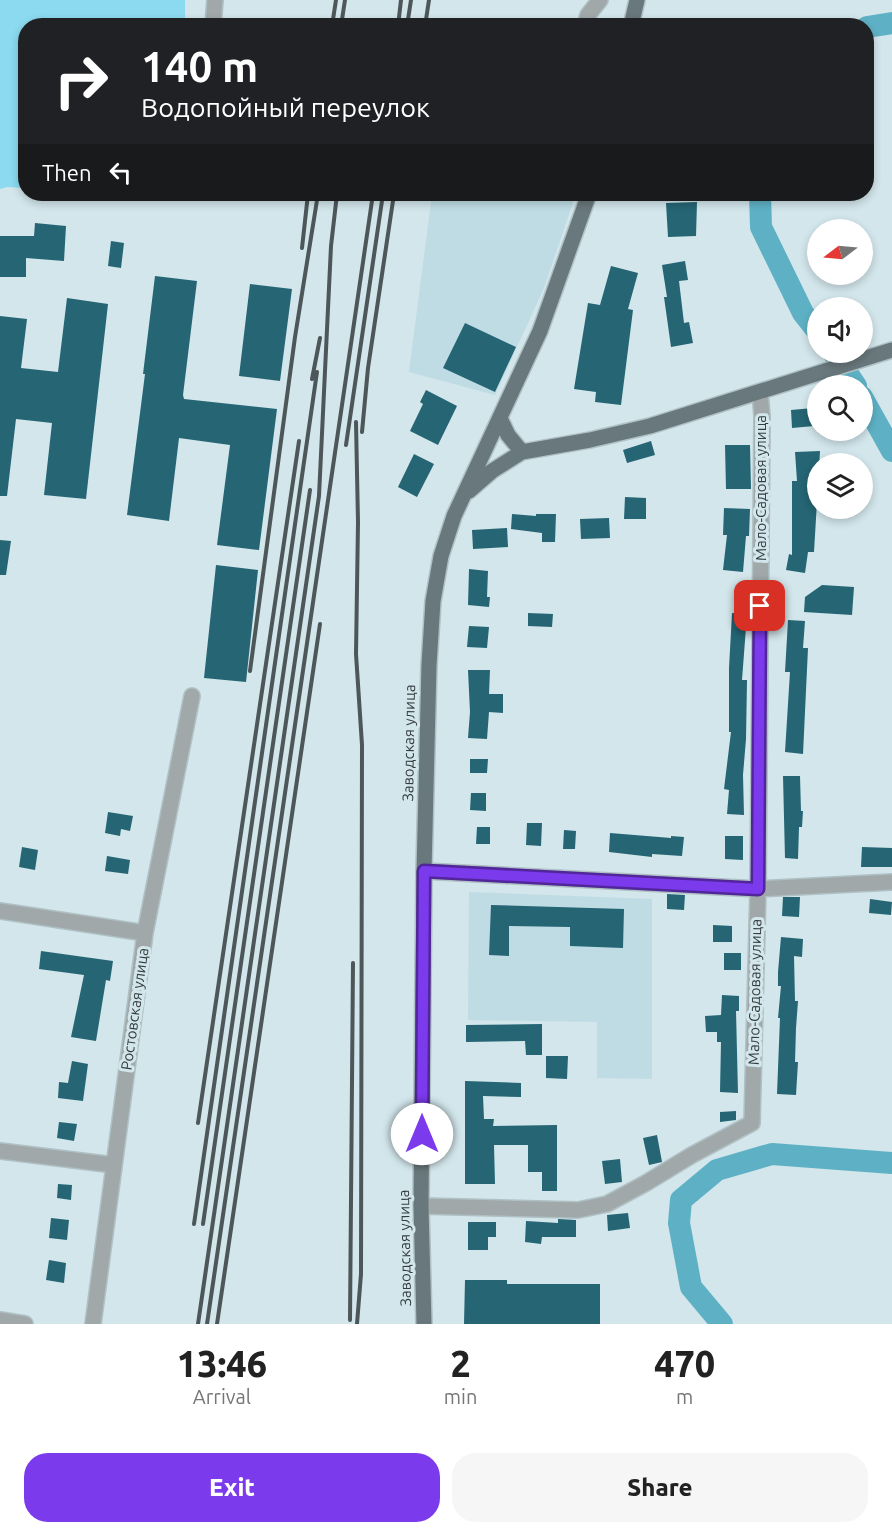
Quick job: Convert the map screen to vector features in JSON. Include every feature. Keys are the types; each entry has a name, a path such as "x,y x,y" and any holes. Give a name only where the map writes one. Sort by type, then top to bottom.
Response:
{"main road":[{"path":"633,18 637,0"},
{"name":"Заводская улица","path":"424,1324 421,1206 424,871 429,664 434,601 441,556 454,516 540,331 587,201"},
{"path":"464,496 485,477 522,452 623,433 892,350"},
{"path":"500,418 508,435 522,452"}],"street":[{"path":"214,18 215,0"},
{"path":"587,18 600,0"},
{"name":"Мало-Садовая улица","path":"421,1206 578,1210 607,1204 752,1123 758,889 762,416 760,392"},
{"name":"Ростовская улица","path":"93,1324 145,933 192,696"},
{"path":"424,871 758,889 892,882"},
{"path":"0,911 145,933"},
{"path":"0,1151 114,1165"},
{"path":"0,1320 25,1324"}],"shaded area":[{"path":"0,0 185,0 185,18 18,18 18,188 0,189"},
{"path":"431,201 574,201 544,288 495,395 409,372"},
{"path":"469,892 652,899 652,1079 597,1078 597,1022 468,1020"}],"building":[{"path":"697,202 696,236 668,237 666,203"},
{"path":"35,223 66,226 64,261 26,258 26,277 0,277 0,236 34,236"},
{"path":"111,241 124,243 121,268 108,266"},
{"path":"685,261 688,280 679,281 684,323 689,322 693,343 671,347 662,265"},
{"path":"611,266 638,273 628,309 633,310 621,405 595,402 596,392 574,389 588,303 600,305"},
{"path":"155,276 197,281 184,399 277,409 259,550 217,545 230,445 179,438 169,521 127,515"},
{"path":"250,284 292,289 280,381 239,376"},
{"path":"67,298 108,304 86,499 44,495 52,423 16,419 7,496 0,496 0,316 27,319 21,368 58,372"},
{"path":"465,323 516,347 495,392 443,368"},
{"path":"426,390 457,406 438,445 410,431 423,404 420,402"},
{"path":"807,409 807,427 792,428 791,410"},
{"path":"651,441 655,455 627,463 623,450"},
{"path":"725,445 750,445 751,489 726,489"},
{"path":"820,451 820,453 807,453 807,519 816,519 814,552 808,552 805,573 786,570 789,554 792,555 792,481 797,481 795,452"},
{"path":"414,454 434,464 417,497 398,487"},
{"path":"625,497 646,498 646,519 624,519"},
{"path":"724,508 750,509 749,536 746,536 743,572 723,570 727,535 723,535"},
{"path":"512,514 536,516 536,514 556,514 555,542 542,542 542,533 511,529"},
{"path":"609,518 610,538 581,539 580,519"},
{"path":"507,528 508,547 473,549 472,530"},
{"path":"0,540 11,541 6,575 0,575"},
{"path":"216,565 258,570 246,682 204,678"},
{"path":"469,569 488,571 489,607 468,605"},
{"path":"822,585 854,587 852,615 804,612 805,597"},
{"path":"528,613 553,614 552,627 528,626"},
{"path":"732,613 747,614 742,680 747,680 743,775 744,815 727,814 729,790 724,789 731,732 729,732 729,668"},
{"path":"788,620 805,621 803,648 808,648 803,754 785,752 790,672 785,672"},
{"path":"469,626 489,627 487,648 467,647"},
{"path":"468,670 490,670 489,694 503,694 503,713 489,712 487,739 468,738 470,712"},
{"path":"470,759 488,759 487,773 470,773"},
{"path":"783,776 800,776 801,811 803,811 802,827 799,827 798,859 785,858"},
{"path":"471,793 486,793 486,811 470,810"},
{"path":"108,812 133,816 130,831 121,829 120,836 105,833"},
{"path":"527,823 542,823 541,846 526,845"},
{"path":"477,827 490,827 490,844 476,844"},
{"path":"564,830 576,831 575,849 563,849"},
{"path":"610,833 684,837 682,856 652,854 652,857 609,852"},
{"path":"725,836 743,836 743,860 725,859"},
{"path":"22,847 38,850 35,870 19,867"},
{"path":"862,847 892,848 892,867 861,867"},
{"path":"107,856 130,860 128,874 105,871"},
{"path":"667,894 685,895 684,910 667,909"},
{"path":"783,897 800,897 799,917 782,916"},
{"path":"870,899 892,902 891,915 869,913"},
{"path":"491,905 624,909 623,948 570,946 570,927 509,926 509,956 489,955"},
{"path":"713,925 732,926 732,942 713,942"},
{"path":"781,937 803,939 802,957 794,956 795,1001 798,1001 796,1095 777,1094 780,1018 778,1018 781,986 778,986 778,972"},
{"path":"41,951 113,961 110,981 106,980 96,1041 71,1037 84,975 39,969"},
{"path":"724,953 741,953 741,970 724,970"},
{"path":"722,995 739,996 739,1011 736,1011 738,1093 720,1092 721,1042 717,1042 717,1032 706,1032 705,1016 721,1015"},
{"path":"542,1024 542,1055 526,1055 525,1041 466,1042 466,1025"},
{"path":"546,1056 568,1056 567,1079 546,1078"},
{"path":"72,1061 88,1064 83,1101 58,1098 59,1082 68,1083"},
{"path":"465,1081 521,1083 521,1097 483,1096 484,1119 494,1119 493,1126 557,1125 557,1191 542,1191 542,1172 528,1172 528,1145 494,1145 495,1184 465,1184"},
{"path":"736,1111 736,1120 720,1122 720,1112"},
{"path":"59,1122 77,1124 74,1141 57,1138"},
{"path":"657,1135 662,1162 649,1165 643,1138"},
{"path":"620,1159 622,1182 605,1184 602,1161"},
{"path":"58,1184 72,1185 71,1200 57,1198"},
{"path":"628,1213 630,1228 608,1231 607,1215"},
{"path":"51,1218 69,1220 67,1240 49,1238"},
{"path":"558,1219 576,1220 576,1237 542,1237 541,1244 525,1242 526,1221 558,1223"},
{"path":"468,1222 496,1222 496,1237 488,1237 488,1250 468,1250"},
{"path":"49,1260 66,1263 64,1283 46,1280"},
{"path":"465,1280 507,1280 507,1284 600,1284 600,1324 464,1324"}],"waterway":[{"path":"874,26 892,23"},
{"path":"760,201 761,227 807,318"},
{"path":"840,363 849,375"},
{"path":"873,417 892,451"},
{"path":"722,1324 691,1287 679,1223 681,1200 717,1170 772,1154 892,1163"}],"railway":[{"path":"333,18 336,0"},
{"path":"342,18 345,0"},
{"path":"399,18 401,0"},
{"path":"408,18 411,0"},
{"path":"426,18 429,0"},
{"path":"302,248 307,201"},
{"path":"250,671 295,337 317,201"},
{"path":"198,1324 319,496 331,246 336,201"},
{"path":"207,1324 372,201"},
{"path":"346,445 382,201"},
{"path":"362,432 368,368 393,201"},
{"path":"312,379 320,338"},
{"path":"194,1224 317,372"},
{"path":"356,422 358,522 356,654 362,745 361,1274 357,1324"},
{"path":"198,1123 299,441"},
{"path":"203,1224 310,490"},
{"path":"217,1324 320,624"},
{"path":"350,1320 353,963"}],"route":[{"path":"422,1134 424,871 758,889 760,606"}]}
